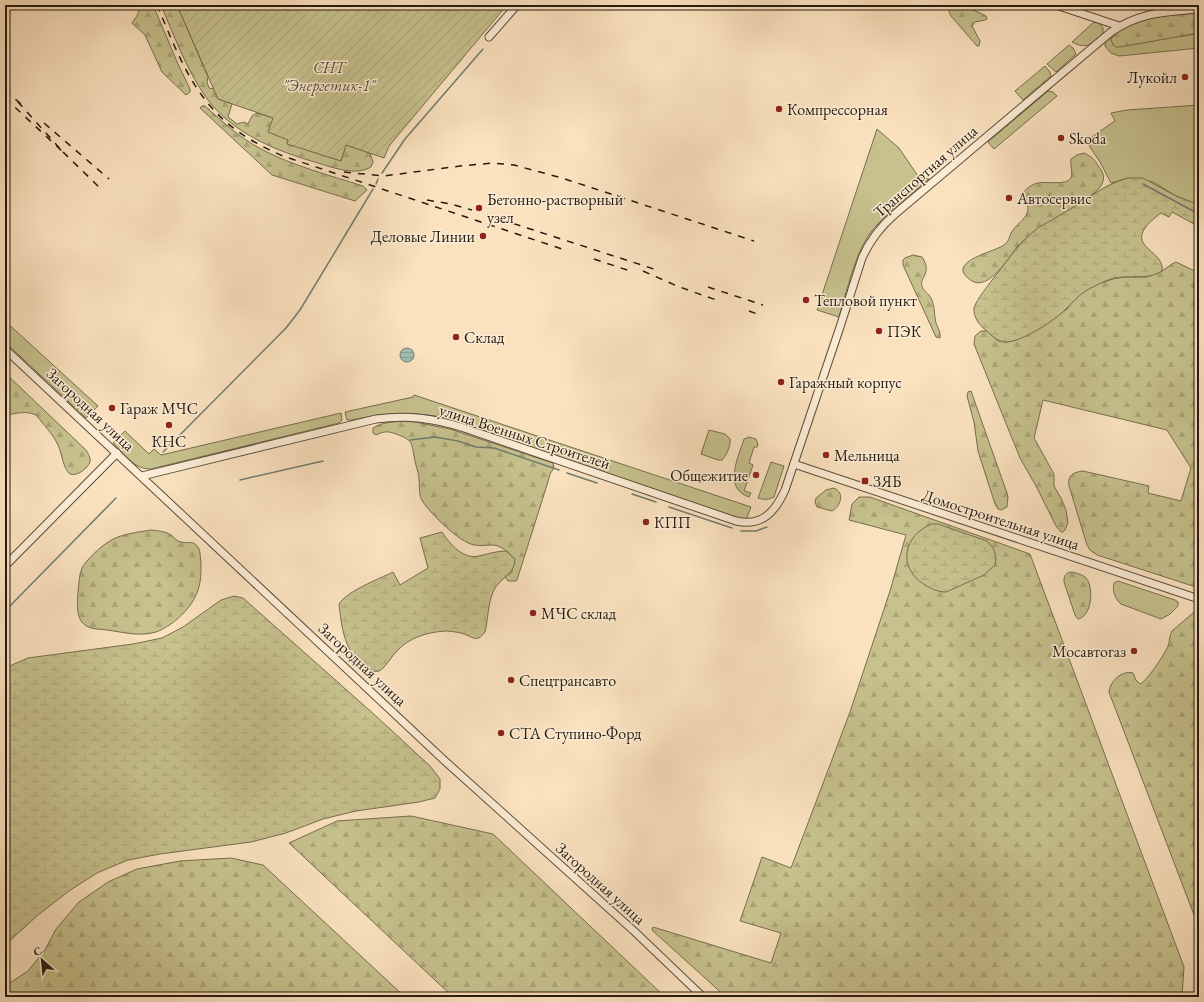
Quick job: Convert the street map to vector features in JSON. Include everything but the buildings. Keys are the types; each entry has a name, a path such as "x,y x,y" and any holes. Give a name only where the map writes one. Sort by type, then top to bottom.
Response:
{"street":[{"path":"489,37 517,5"},
{"path":"1056,5 1119,26"},
{"name":"Транспортная улица","path":"794,464 862,258 866,248 876,232 918,194 1119,26 1147,15 1199,9"},
{"name":"Загородная улица","path":"5,349 450,766 635,932 703,997"},
{"name":"улица Военных Строителей","path":"142,476 376,419 392,417 422,418 437,420 464,428 729,519 748,523 764,518 777,505 785,490 794,464"},
{"path":"5,566 117,453"},
{"name":"Домостроительная улица","path":"794,464 1199,599"}],"green space":[{"path":"139,5 153,5 190,89 190,92 186,95 162,72 145,35 132,23 138,13"},
{"path":"161,5 177,5 208,77 207,82 209,88 214,89 218,99 232,104 228,117 237,124 244,122 248,124 252,116 257,113 273,118 288,140 287,143 341,161 346,145 370,153 373,162 371,167 359,171 345,170 286,153 256,139 228,120 216,109 198,85 181,52"},
{"name":"СНТ \"Энергетик-1\"","path":"177,5 507,5 389,146 384,158 346,145 341,161 287,144 288,140 268,132 273,118 218,99"},
{"path":"949,5 963,5 986,16 987,19 975,22 972,26 980,41 979,46 977,46 951,16 948,9"},
{"path":"1199,13 1199,33 1120,47 1113,45 1111,39 1119,31 1140,21 1164,16"},
{"path":"1094,22 1099,23 1103,28 1103,33 1096,40 1085,46 1072,42"},
{"path":"1199,33 1199,48 1119,56 1111,53 1105,46 1105,42 1114,36 1111,39 1183,36"},
{"path":"1069,45 1073,48 1076,54 1056,72 1047,64"},
{"path":"1045,66 1050,72 1051,76 1023,100 1015,91"},
{"path":"1048,91 1053,92 1057,96 994,149 988,142"},
{"path":"1199,105 1199,205 1176,196 1153,182 1128,178 1111,183 1100,162 1086,141 1115,121 1111,113 1127,110"},
{"path":"205,106 225,124 253,145 298,165 363,186 367,190 355,201 272,175 200,108"},
{"path":"877,129 899,148 918,176 929,179 888,214 868,236 855,264 839,317 817,310"},
{"path":"1084,153 1089,155 1094,160 1102,173 1103,181 1098,190 1081,203 1028,236 1017,247 998,272 991,278 978,283 972,281 964,274 963,268 967,263 973,258 1004,245 1015,227 1025,218 1028,212 1028,206 1023,193 1026,189 1038,183 1061,183 1069,180 1072,176 1071,159"},
{"path":"1128,178 1143,178 1176,196 1199,205 1199,223 1196,225 1172,212 1169,217 1161,213 1148,224 1142,233 1142,240 1161,263 1162,271 1157,274 1143,277 1120,277 1102,282 1082,293 1062,313 1047,324 1014,341 1000,341 982,327 975,316 975,305 990,282 1015,250 1038,228 1099,191"},
{"path":"913,255 922,257 925,263 926,271 922,280 922,286 932,301 936,323 940,332 940,338 936,337 903,265 903,260 905,258"},
{"path":"1176,262 1199,273 1193,288 1199,291 1199,588 1097,555 1090,550 1087,545 1069,486 1070,477 1077,472 1083,471 1149,486 1148,493 1181,501 1191,468 1167,430 1043,400 1034,438 1054,474 1054,486 1066,510 1068,523 1065,530 1061,532 1056,526 1020,458 974,344 975,336 981,331 987,331 998,341 1006,342 1016,340 1042,327 1067,309 1076,298 1086,290 1098,284 1124,277 1147,277 1162,271"},
{"path":"5,321 98,406 86,418 5,342"},
{"path":"5,373 86,450 90,462 85,469 73,475 68,472 64,465 56,441 36,415 24,413 5,415"},
{"path":"971,391 1008,496 1007,507 1001,510 998,509 995,504 978,451 974,422 967,396 968,392"},
{"path":"414,395 751,507 746,520 738,519 441,417 407,413 347,420 345,412 413,397"},
{"path":"341,413 342,420 339,423 151,469 145,469 135,464 113,443 125,431 149,454 154,449 161,455"},
{"path":"403,421 450,429 553,463 554,468 550,474 516,581 508,581 505,577 512,572 511,555 498,546 474,545 461,539 439,521 423,502 420,494 419,474 411,443 402,436 391,432 384,432 376,435 373,433 373,428 380,425"},
{"path":"709,430 725,434 730,439 728,450 722,460 701,454"},
{"path":"749,437 756,439 758,444 757,447 754,447 749,463 753,465 744,491 751,493 749,497 741,493 736,487 734,472 744,439"},
{"path":"771,462 784,466 774,497 770,499 758,498"},
{"path":"834,488 840,493 841,496 838,506 832,511 817,507 815,502 816,498 826,490"},
{"path":"859,497 870,497 1030,554 1184,967 1182,997 726,997 652,930 653,927 771,963 781,933 740,921 762,857 791,868 850,712 890,591 906,535 849,520 852,504"},
{"path":"932,524 938,524 987,541 995,553 995,565 984,575 946,592 935,590 925,585 916,578 910,570 907,561 907,552 915,536 922,529"},
{"path":"151,530 161,531 171,535 178,541 194,543 198,548 201,563 200,580 198,590 192,603 175,621 156,632 149,634 134,634 104,630 90,628 85,625 79,616 77,605 80,577 84,565 99,549 114,539"},
{"path":"442,532 457,550 467,555 473,557 506,551 515,559 510,573 499,583 493,592 485,632 479,638 449,631 425,634 402,646 381,670 376,671 367,668 359,662 349,648 343,631 339,604 349,594 393,572 400,585 428,568 420,538"},
{"path":"1070,572 1078,573 1085,577 1090,586 1091,593 1087,612 1083,617 1078,619 1075,615 1064,582 1065,576"},
{"path":"1118,581 1175,600 1178,602 1178,606 1170,614 1161,619 1121,604 1117,600 1113,586 1114,583"},
{"path":"234,596 243,598 430,766 440,779 440,789 435,798 419,802 356,811 323,819 286,833 251,842 160,854 128,860 97,873 69,891 38,915 5,945 5,668 28,658 133,644 162,638 183,627 221,600"},
{"path":"1199,609 1199,928 1109,692 1114,680 1125,673 1133,673 1136,680 1140,684 1143,682 1166,650 1172,631"},
{"path":"411,816 493,834 665,997 453,997 289,843 337,821"},
{"path":"231,858 263,865 405,997 5,997 5,986 28,971 45,950 56,929 79,902 108,882 137,869 180,861"}],"shaded area":[{"path":"404,348 410,348 414,352 414,358 410,362 404,362 400,358 400,352"}],"waterway":[{"path":"382,173 405,139 483,49"},
{"path":"376,184 378,179"},
{"path":"1143,184 1195,212 1199,212"},
{"path":"163,452 286,328 300,310 373,189"},
{"path":"410,440 435,437 458,441 476,447 494,448 559,470"},
{"path":"240,480 323,461"},
{"path":"567,473 597,483"},
{"path":"632,494 656,502"},
{"path":"5,611 116,498"},
{"path":"669,507 732,528"},
{"path":"741,531 756,531 767,527"}],"railway":[{"path":"157,5 180,59 203,97 219,116 254,142 283,156 562,249"},
{"path":"5,90 22,105"},
{"path":"5,98 63,152 18,102"},
{"path":"44,123 109,179"},
{"path":"63,152 100,188"},
{"path":"344,172 384,176 493,163 514,165 562,178 754,241"},
{"path":"427,200 451,204 472,210"},
{"path":"487,215 654,269"},
{"path":"594,259 633,272"},
{"path":"643,271 677,286 719,301"},
{"path":"708,287 763,305"},
{"path":"749,311 760,315"}],"place":[{"name":"Лукойл","path":"1185,77"},
{"name":"Компрессорная","path":"779,109"},
{"name":"Skoda","path":"1061,138"},
{"name":"Автосервис","path":"1009,198"},
{"name":"Бетонно-растворный узел","path":"479,208"},
{"name":"Деловые Линии","path":"483,236"},
{"name":"Тепловой пункт","path":"806,300"},
{"name":"ПЭК","path":"879,331"},
{"name":"Склад","path":"456,337"},
{"name":"Гаражный корпус","path":"781,382"},
{"name":"Гараж МЧС","path":"112,408"},
{"name":"КНС","path":"169,425"},
{"name":"Мельница","path":"826,455"},
{"name":"Общежитие","path":"756,475"},
{"name":"ЗЯБ","path":"865,481"},
{"name":"КПП","path":"646,522"},
{"name":"МЧС склад","path":"533,613"},
{"name":"Мосавтогаз","path":"1134,651"},
{"name":"Спецтрансавто","path":"511,680"},
{"name":"СТА Ступино-Форд","path":"501,733"}]}
